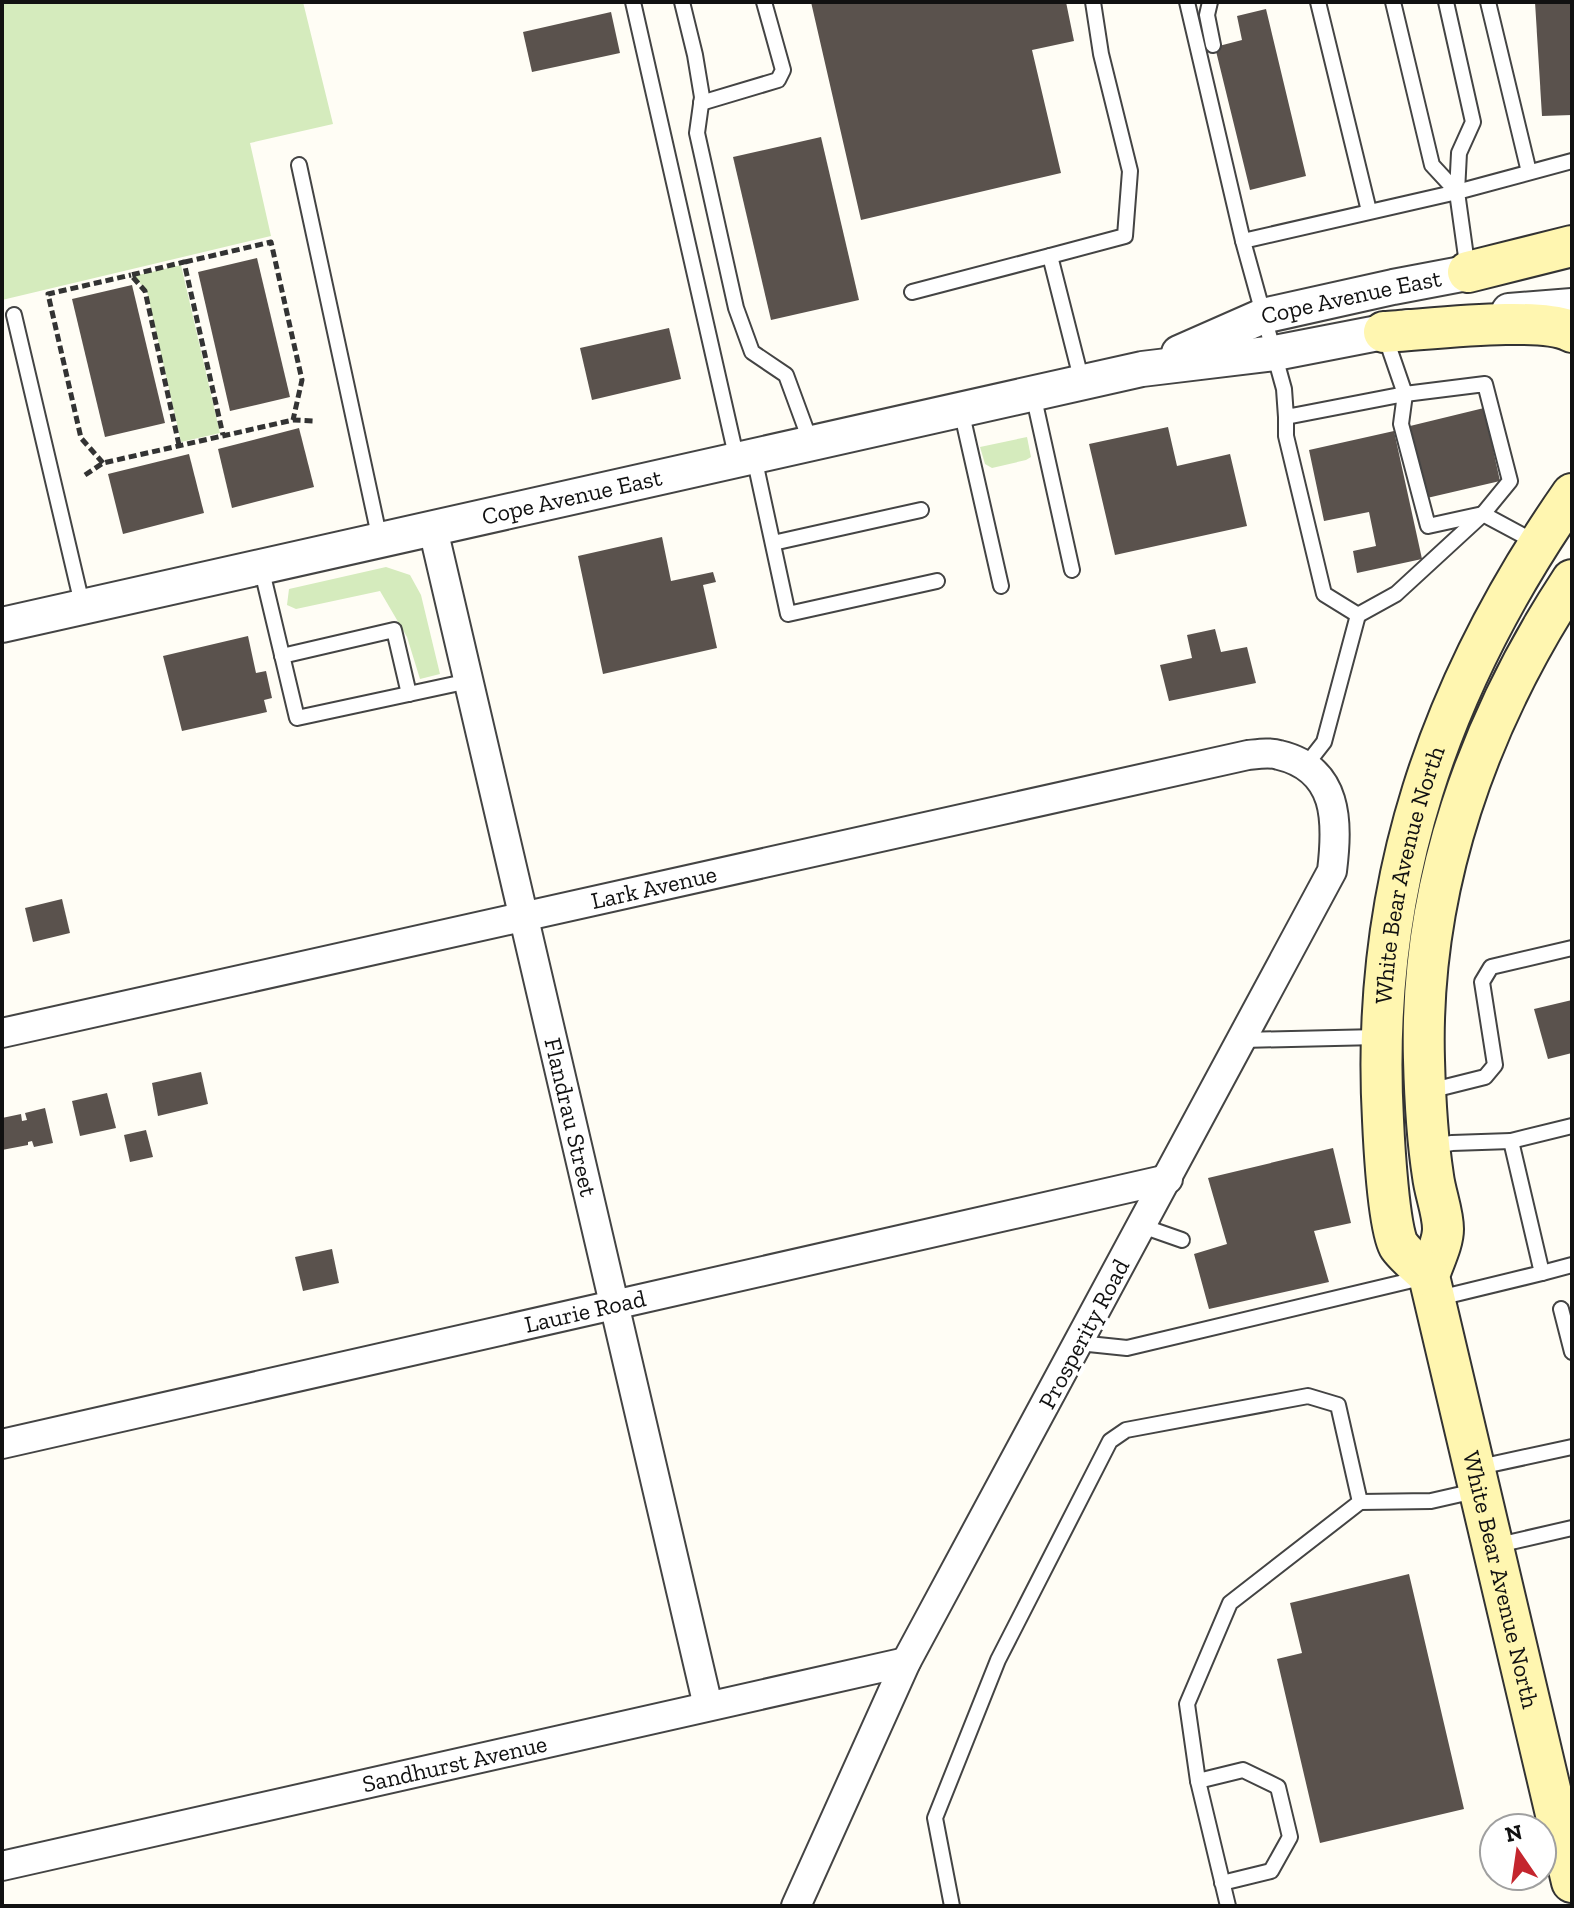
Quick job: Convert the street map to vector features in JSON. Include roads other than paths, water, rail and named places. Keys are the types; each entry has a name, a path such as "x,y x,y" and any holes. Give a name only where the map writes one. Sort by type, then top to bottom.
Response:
{"main road":[{"path":"1468,272 1572,246"},
{"path":"1384,332 1531,324 1556,326 1572,332"},
{"name":"White Bear Avenue North","path":"1432,1288 1397,1244 1385,1156 1382,1037 1392,922 1405,857 1429,767 1470,666 1515,579 1572,494"},
{"name":"White Bear Avenue North","path":"1572,580 1534,641 1495,715 1458,816 1430,942 1424,1006 1429,1147 1443,1231 1432,1288 1572,1882"}],"street":[{"name":"Cope Avenue East","path":"1142,369 1263,316 1468,272 1572,262"},
{"name":"Cope Avenue East","path":"2,625 1142,369 1275,353 1517,310 1572,306"},
{"name":"Flandrau Street","path":"433,529 708,1706"},
{"name":"Lark Avenue","path":"2,1033 1248,755 1278,754 1306,765"},
{"name":"Prosperity Road","path":"796,1906 906,1662 1332,871 1337,831 1328,790 1306,765"},
{"name":"Laurie Road","path":"2,1444 1168,1179"},
{"name":"Sandhurst Avenue","path":"2,1866 906,1662"}],"lane":[{"path":"633,2 746,458 773,543 788,614 937,581"},
{"path":"682,2 695,55 701,103 697,133 745,335 752,352 786,375 811,444"},
{"path":"701,103 778,80 783,70 764,2"},
{"path":"912,292 1125,236 1130,171 1101,54 1093,2"},
{"path":"1187,2 1243,241 1284,389 1286,436 1324,594 1358,615"},
{"path":"1210,2 1207,15 1213,45"},
{"path":"1318,2 1369,211"},
{"path":"1393,2 1432,165 1457,192"},
{"path":"1446,2 1473,122 1459,153 1457,192 1468,272"},
{"path":"1488,2 1529,172"},
{"path":"1243,241 1457,192 1572,161"},
{"path":"299,165 380,540"},
{"path":"1050,256 1083,382"},
{"path":"14,315 83,608"},
{"path":"1384,332 1405,394 1401,424 1428,526 1483,514 1538,543"},
{"path":"1286,417 1405,394 1485,384 1510,481 1483,514 1396,594 1358,615 1324,742 1306,765"},
{"path":"1033,393 1072,570"},
{"path":"961,409 1001,586"},
{"path":"773,543 921,510"},
{"path":"261,567 297,718 469,681"},
{"path":"282,656 394,630 409,694"},
{"path":"1425,1092 1485,1077 1495,1065 1482,982 1491,967 1572,948"},
{"path":"1242,1040 1382,1037"},
{"path":"1429,1147 1511,1141 1572,1126"},
{"path":"1511,1141 1542,1273"},
{"path":"1142,1226 1182,1240"},
{"path":"1079,1343 1127,1348 1432,1288 1542,1273 1572,1265"},
{"path":"1561,1309 1572,1352"},
{"path":"952,1906 935,1818 998,1660 1110,1441 1126,1430 1308,1396 1338,1405 1360,1502"},
{"path":"1228,1906 1198,1781 1187,1704 1230,1603 1360,1502 1431,1501 1477,1479 1572,1447"},
{"path":"1493,1546 1572,1528"},
{"path":"1198,1781 1243,1770 1278,1787 1290,1837 1271,1871 1222,1883"}]}
